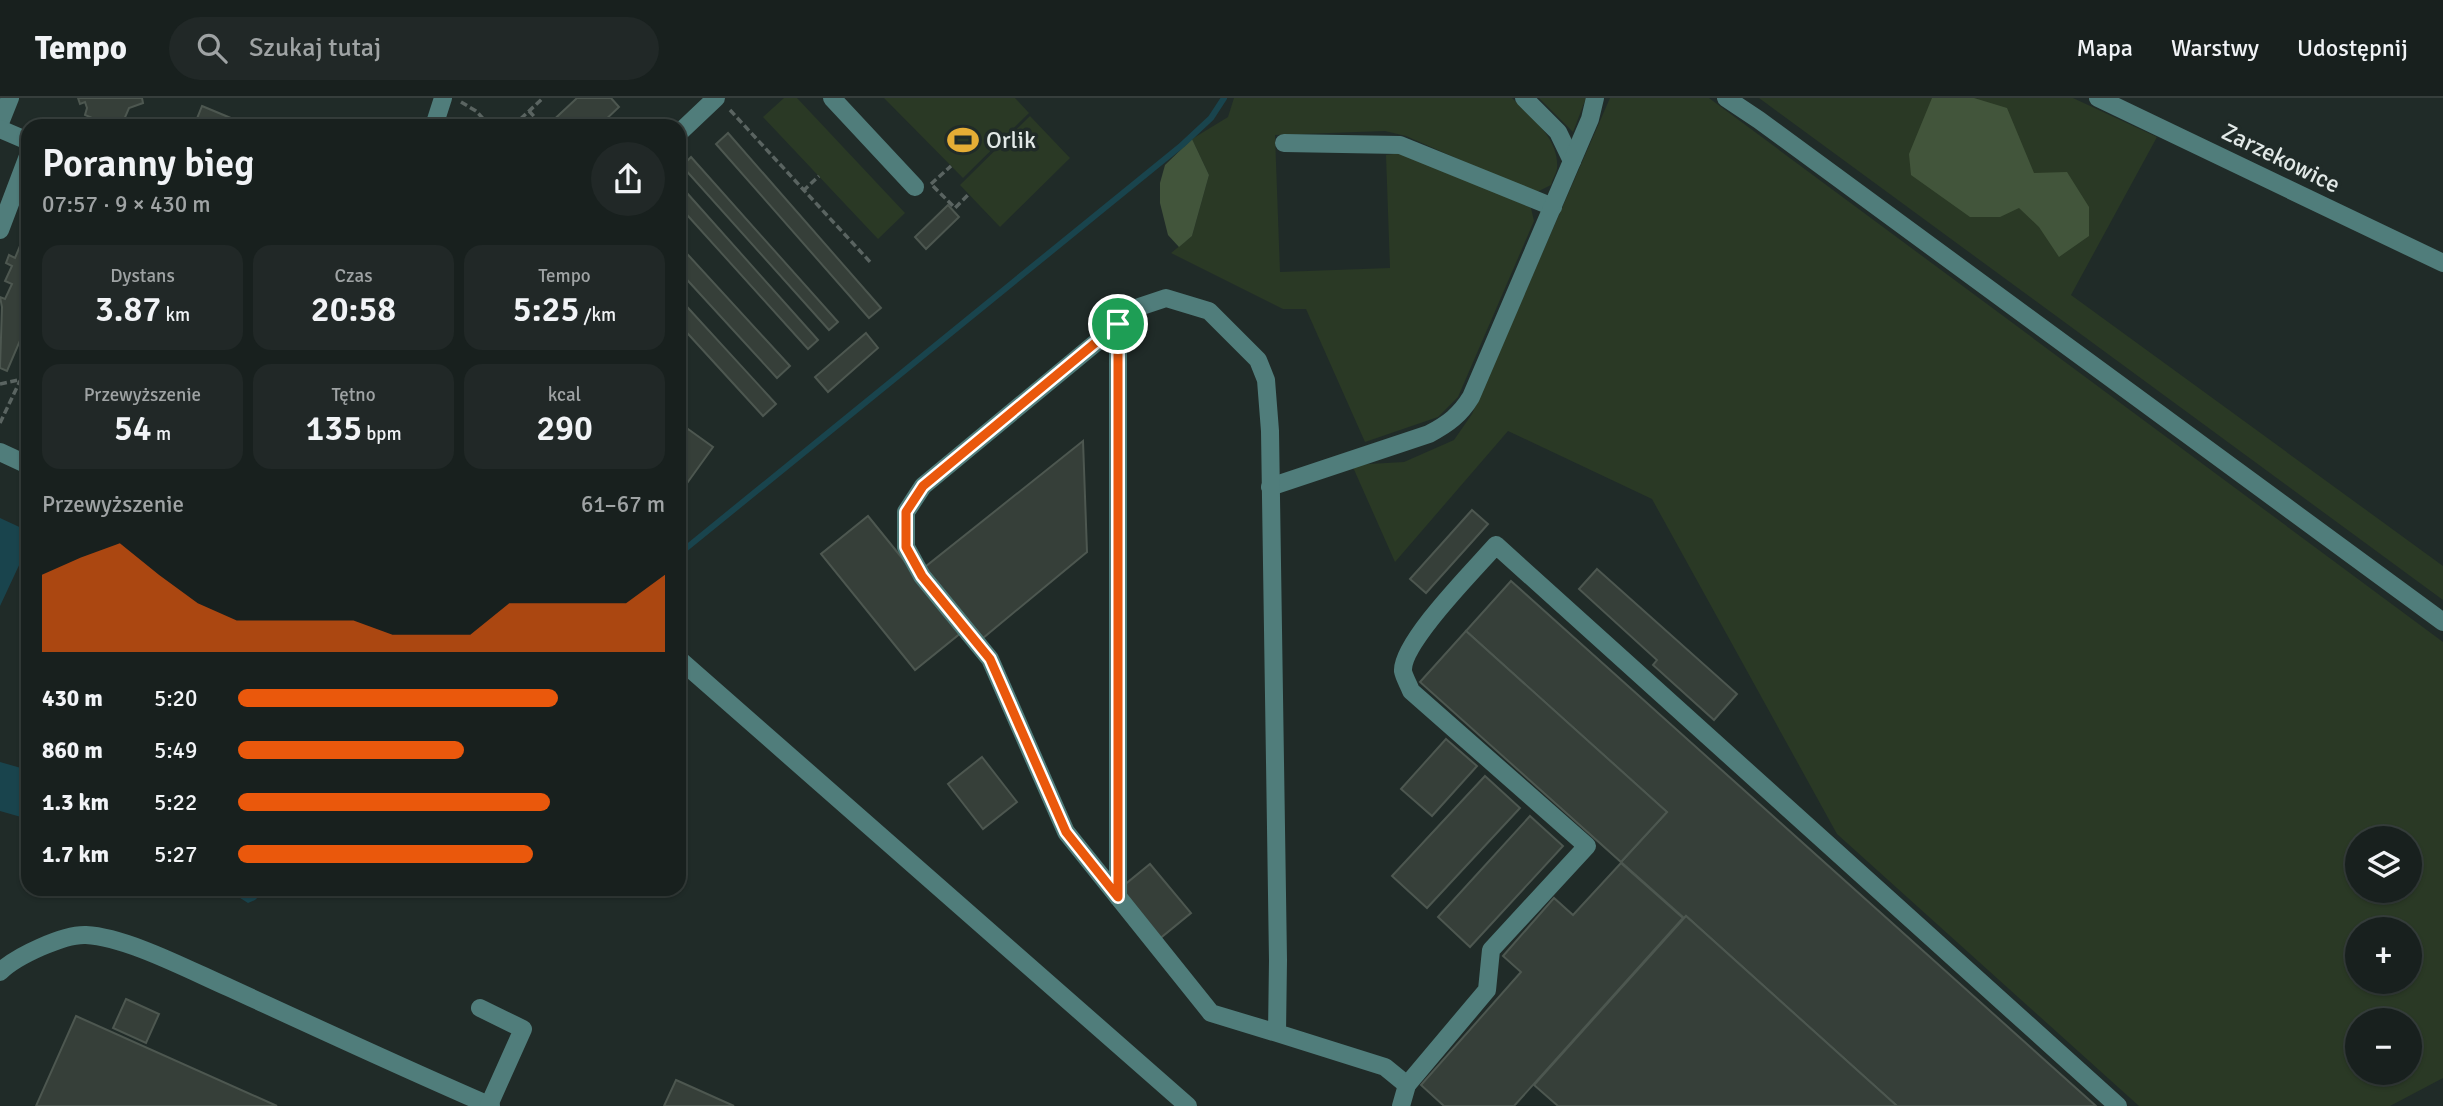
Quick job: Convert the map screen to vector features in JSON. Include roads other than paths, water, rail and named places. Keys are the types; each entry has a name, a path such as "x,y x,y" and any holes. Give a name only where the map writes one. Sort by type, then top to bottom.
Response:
{"street":[{"path":"0,123 10,98"},
{"path":"832,98 924,186"},
{"path":"1524,98 1558,132 1573,161"},
{"path":"1270,487 1429,434 1447,425 1461,413 1471,397 1573,161 1590,119 1595,98"},
{"path":"1726,98 2443,622"},
{"name":"Zarzekowice","path":"2098,98 2443,263"},
{"path":"437,119 450,99"},
{"path":"686,127 720,100"},
{"path":"0,130 21,138"},
{"path":"1284,143 1400,145 1553,207"},
{"path":"0,230 21,174"},
{"path":"1277,1033 1270,431 1266,380 1258,360 1209,310 1166,298 1139,307 923,486 906,512 906,547 922,576 990,659 1066,832 1212,1013 1385,1067 1407,1086"},
{"path":"1118,324 1118,897"},
{"path":"0,452 21,462"},
{"path":"1401,1106 1407,1086 1487,990 1491,950 1587,846 1411,691 1403,671 1407,654 1430,620 1496,545 2119,1106"},
{"path":"686,665 1188,1106"},
{"path":"0,972 30,952 57,942 83,935 109,938 178,965 483,1104 523,1028 480,1008"}],"water":[{"path":"0,518 21,528 21,561 0,606"},
{"path":"0,762 21,768 21,817 0,811"},
{"path":"237,896 259,896 255,900 248,903"}],"waterway":[{"path":"686,548 1182,145 1211,118 1224,98"}],"place":[{"name":"Orlik","path":"963,140"}]}
